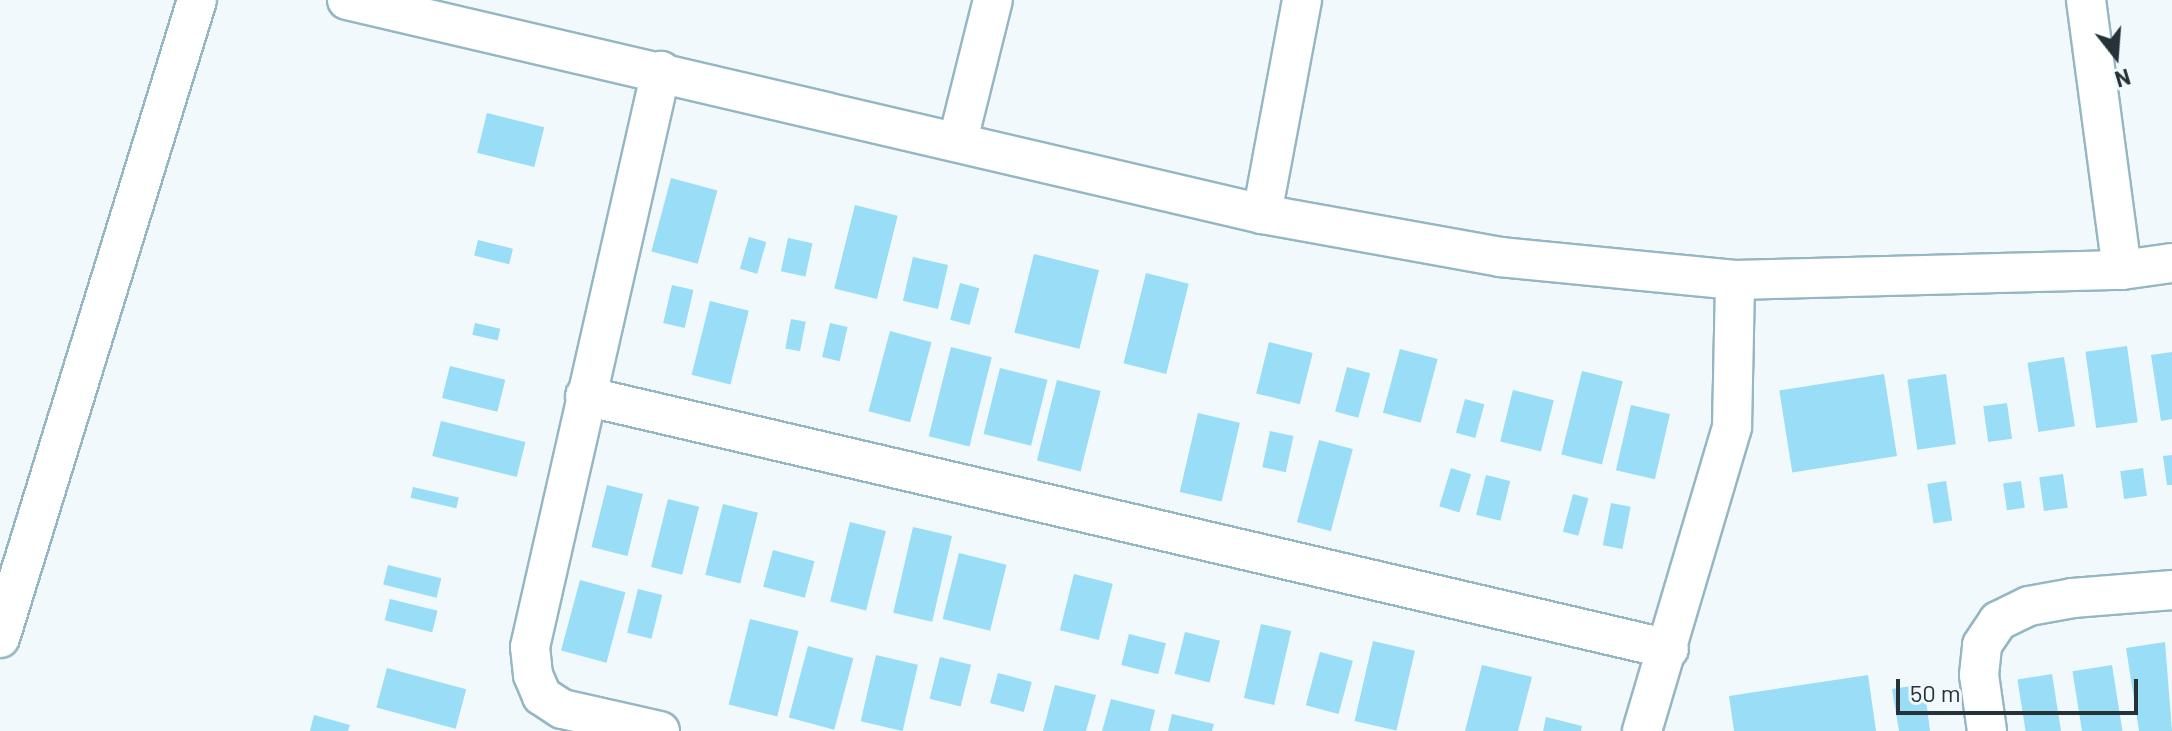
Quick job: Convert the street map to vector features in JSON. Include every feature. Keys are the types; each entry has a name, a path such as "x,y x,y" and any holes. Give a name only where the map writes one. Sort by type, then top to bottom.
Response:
{"street":[{"path":"0,638 16,519 197,0"},
{"path":"347,0 958,140 1262,214 1500,257 1735,280 2122,270 2172,263"},
{"path":"958,140 993,0"},
{"path":"1262,214 1302,0"},
{"path":"2086,0 2122,270"},
{"path":"660,731 562,709 542,696 533,675 530,647 661,71"},
{"path":"1642,731 1669,649 1732,427 1735,280"},
{"path":"585,396 1669,649"},
{"path":"1987,731 1980,660 1982,645 1998,621 2029,606 2073,598 2172,590"}],"building":[{"path":"487,113 544,127 534,167 477,153"},
{"path":"671,178 717,190 698,264 651,251"},
{"path":"855,205 898,216 877,299 834,288"},
{"path":"749,237 766,242 757,274 740,269"},
{"path":"788,238 812,243 805,276 781,271"},
{"path":"478,240 513,249 509,264 474,256"},
{"path":"1034,254 1099,270 1079,349 1014,333"},
{"path":"913,257 948,265 938,309 903,301"},
{"path":"1146,273 1189,284 1166,374 1124,363"},
{"path":"960,283 979,288 969,325 950,320"},
{"path":"672,285 693,290 685,328 663,323"},
{"path":"710,301 749,311 730,384 692,375"},
{"path":"791,319 806,322 800,351 785,348"},
{"path":"475,323 500,329 498,341 472,335"},
{"path":"830,323 848,327 840,361 822,357"},
{"path":"890,331 932,342 910,422 869,411"},
{"path":"1269,342 1313,353 1300,404 1256,393"},
{"path":"2127,346 2138,422 2096,428 2085,352"},
{"path":"951,347 992,357 969,446 929,436"},
{"path":"1400,349 1438,359 1421,423 1383,413"},
{"path":"2172,352 2172,419 2161,421 2151,355"},
{"path":"2064,357 2075,426 2038,432 2027,363"},
{"path":"450,366 505,380 497,412 442,398"},
{"path":"1347,367 1370,373 1358,418 1335,411"},
{"path":"1000,368 1048,380 1031,446 984,434"},
{"path":"1582,371 1623,381 1602,465 1561,454"},
{"path":"1884,374 1897,456 1792,473 1779,391"},
{"path":"1946,374 1956,444 1917,450 1907,379"},
{"path":"1057,380 1101,391 1081,471 1037,461"},
{"path":"1513,390 1554,400 1541,452 1500,441"},
{"path":"1465,399 1484,404 1475,438 1456,433"},
{"path":"2007,403 2012,439 1988,442 1983,406"},
{"path":"1631,405 1670,414 1655,479 1616,470"},
{"path":"1198,413 1240,423 1222,502 1180,492"},
{"path":"441,421 525,442 517,477 432,456"},
{"path":"1270,431 1293,436 1286,472 1262,467"},
{"path":"1319,440 1353,449 1331,531 1297,522"},
{"path":"2172,455 2172,485 2167,485 2163,456"},
{"path":"1451,468 1471,474 1459,512 1439,506"},
{"path":"2143,468 2147,496 2124,499 2120,471"},
{"path":"2063,474 2068,508 2044,511 2039,477"},
{"path":"1486,475 1510,481 1500,521 1476,515"},
{"path":"1946,481 1952,521 1933,523 1927,484"},
{"path":"2021,481 2025,508 2007,510 2003,484"},
{"path":"607,485 643,494 627,556 592,547"},
{"path":"413,487 459,498 456,508 411,498"},
{"path":"1573,494 1588,498 1578,536 1563,532"},
{"path":"668,499 699,507 682,575 651,567"},
{"path":"1611,503 1631,507 1622,549 1603,545"},
{"path":"723,504 758,513 740,584 705,575"},
{"path":"850,522 886,531 866,611 830,602"},
{"path":"913,527 952,536 932,622 893,613"},
{"path":"773,550 815,561 805,598 763,587"},
{"path":"959,553 1007,565 990,631 943,619"},
{"path":"388,565 441,578 437,598 383,584"},
{"path":"1074,574 1113,584 1099,640 1060,630"},
{"path":"580,580 625,592 607,663 561,651"},
{"path":"638,589 662,595 651,639 627,633"},
{"path":"390,599 438,611 432,632 385,620"},
{"path":"750,619 799,631 777,716 729,704"},
{"path":"1261,624 1291,631 1274,705 1244,698"},
{"path":"1185,632 1220,641 1210,682 1175,674"},
{"path":"1129,634 1166,643 1158,674 1121,665"},
{"path":"1373,641 1415,651 1396,731 1355,721"},
{"path":"2165,642 2172,731 2139,731 2126,648"},
{"path":"808,646 853,658 834,730 789,717"},
{"path":"1320,652 1353,661 1339,714 1306,705"},
{"path":"876,655 918,665 903,731 861,721"},
{"path":"940,657 971,665 961,706 930,699"},
{"path":"1482,665 1532,677 1518,731 1465,731"},
{"path":"2112,665 2122,731 2082,731 2072,671"},
{"path":"387,668 466,689 456,729 376,708"},
{"path":"998,673 1032,682 1024,712 990,703"},
{"path":"2052,674 2061,731 2026,731 2017,679"},
{"path":"1868,675 1876,731 1734,731 1729,696"},
{"path":"1924,684 1930,731 1899,731 1892,689"},
{"path":"1055,685 1096,695 1086,731 1043,731"},
{"path":"1111,699 1155,710 1150,731 1102,731"},
{"path":"1172,714 1214,724 1212,731 1168,731"},
{"path":"314,715 350,725 348,731 310,731"},
{"path":"1546,717 1582,726 1581,731 1543,731"}]}
